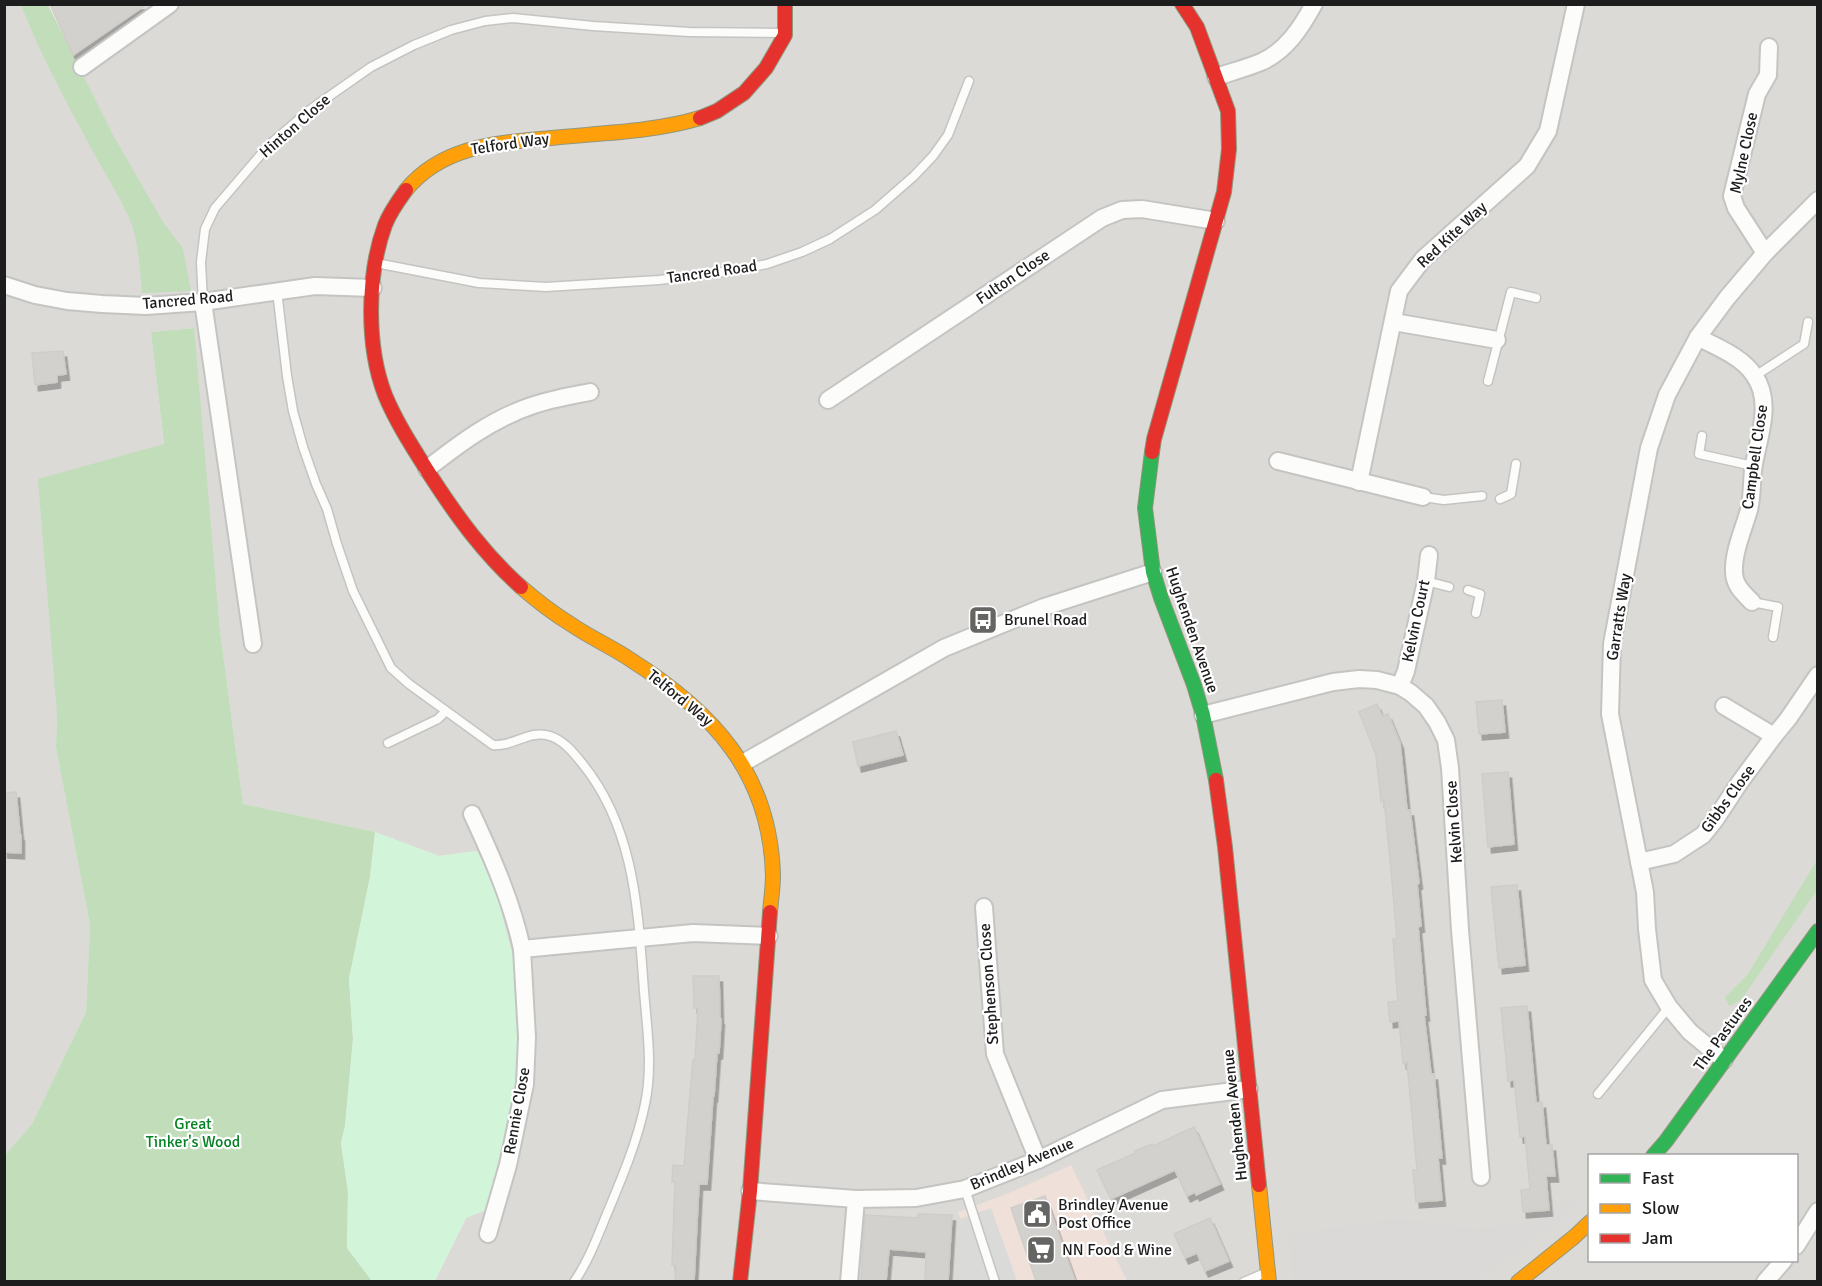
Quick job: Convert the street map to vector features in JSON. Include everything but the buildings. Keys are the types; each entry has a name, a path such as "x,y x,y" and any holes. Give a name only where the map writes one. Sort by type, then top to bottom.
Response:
{"street":[{"path":"82,67 170,4"},
{"name":"Telford Way","path":"740,1281 750,1191 773,876 772,850 767,821 757,790 743,763 712,722 662,680 571,625 516,584 480,546 427,469 390,406 381,382 375,355 371,320 380,239 396,200 425,169 442,158 467,149 498,143 644,129 691,122 721,109 749,89 767,70 786,33 785,4"},
{"name":"Hughenden Avenue","path":"1182,4 1197,27 1228,111 1229,149 1224,192 1154,439 1145,508 1153,572 1168,619 1194,685 1214,764 1225,847 1268,1276"},
{"path":"1216,77 1261,62 1278,51 1295,36 1314,4"},
{"name":"Red Kite Way","path":"1359,482 1399,291 1423,259 1527,166 1548,131 1576,4"},
{"name":"Mylne Close","path":"1765,253 1747,227 1732,196 1757,94 1768,75 1769,47"},
{"name":"Garratts Way","path":"1725,1060 1690,1032 1669,1007 1653,980 1645,892 1610,714 1612,644 1649,448 1667,395 1698,337 1727,298 1765,253 1818,200"},
{"name":"Fulton Close","path":"828,400 1102,218 1122,210 1142,209 1216,222"},
{"name":"Tancred Road","path":"4,285 35,295 67,301 146,306 203,302 315,286 373,288"},
{"name":"Hinton Close","path":"203,302 253,644"},
{"path":"1394,322 1497,340"},
{"path":"1698,337 1739,359 1755,376"},
{"name":"Campbell Close","path":"1752,602 1738,587 1734,572 1739,540 1749,507 1753,466 1763,418 1764,399 1755,376"},
{"path":"427,469 480,430 505,417 553,399 590,392"},
{"path":"1278,461 1423,497"},
{"name":"Kelvin Court","path":"1400,686 1406,671 1426,581 1429,555"},
{"path":"743,763 944,648 1044,607 1153,572"},
{"name":"Gibbs Close","path":"1639,862 1674,854 1703,835 1818,675"},
{"name":"Kelvin Close","path":"1203,715 1333,682 1359,679 1377,680 1400,686 1426,706 1437,722 1446,740 1450,768 1460,930 1481,1177"},
{"path":"1724,706 1774,736"},
{"name":"Rennie Close","path":"472,814 505,890 519,933 527,1037 525,1084 508,1165 488,1234"},
{"name":"Stephenson Close","path":"984,907 994,1054 1038,1160"},
{"name":"The Pastures","path":"1654,1154 1666,1141 1818,931"},
{"path":"522,949 693,933 769,936"},
{"name":"Brindley Avenue","path":"750,1191 856,1199 916,1198 965,1189 1038,1160 1162,1100 1250,1089"},
{"path":"849,1281 856,1199"},
{"path":"1798,1244 1818,1211"},
{"path":"1518,1281 1588,1224"},
{"path":"1765,1281 1782,1262"}],"lane":[{"name":"Hinton Close","path":"203,302 201,262 206,229 215,208 269,145 310,109 371,67 414,45 451,30 513,18 689,32 786,33"},
{"name":"Tancred Road","path":"376,262 478,283 546,287 658,280 767,264 830,239 875,210 914,176 933,156 948,135 969,81"},
{"path":"277,291 287,376 293,411 303,447 327,509 353,591 391,668 445,712 493,745 501,746 539,734 562,742 591,774 605,796 627,850 634,885 640,938 649,1047 649,1078 645,1104 628,1161 590,1253 574,1281"},
{"path":"1488,381 1511,292 1536,298"},
{"path":"1755,376 1804,344 1808,322"},
{"path":"1702,436 1699,454 1753,466"},
{"path":"1500,499 1511,494 1516,464"},
{"path":"1423,497 1444,500 1482,496"},
{"path":"1426,581 1449,586"},
{"path":"1468,590 1480,594 1476,613"},
{"path":"1752,602 1778,607 1773,637"},
{"path":"388,743 438,719 445,712"},
{"path":"1598,1094 1669,1007"},
{"path":"965,1189 995,1281"},
{"path":"1244,1281 1268,1276"}],"shaded area":[{"path":"149,4 1817,5 1817,1281 435,1281 466,1218 476,851 439,856 375,832 243,804 220,631 193,328 151,332 164,444 57,714 56,748 90,925 86,1012 32,1124 5,1155 5,5 48,5 72,53"},
{"path":"1071,1165 1127,1281 965,1281 952,1245 967,1239 958,1212 1007,1194"},
{"path":"1569,1199 1579,1205 1476,1281 1293,1281 1289,1235 1383,1220 1403,1219 1475,1229 1542,1221"},
{"path":"991,1208 1017,1281 965,1281 952,1245 967,1239 960,1219"}],"green space":[{"path":"21,5 48,5 113,135 163,222 183,249 191,291 142,293 138,250 128,215 53,75"},
{"name":"Great Tinker's Wood","path":"194,328 220,631 243,804 375,832 370,877 349,979 353,1039 345,1126 341,1143 348,1192 347,1248 372,1281 5,1282 5,1155 32,1124 86,1012 90,925 56,748 57,714 38,479 164,444 151,332"},
{"path":"375,832 439,856 477,851 494,884 513,956 520,1068 487,1210 466,1218 435,1281 372,1281 347,1248 348,1192 341,1143 345,1126 353,1039 349,979 370,877"},
{"path":"1817,860 1817,890 1741,1000 1729,1006 1725,997 1748,974"}],"traffic: fast":[{"path":"1152,452 1145,508 1153,572 1194,685 1203,715 1216,780"},
{"path":"1655,1154 1818,931"}],"traffic: slow":[{"path":"406,190 421,175 437,164 473,149 511,142 645,129 700,118"},
{"path":"521,587 559,616 661,680 711,724 732,749 748,776 761,806 769,839 773,875 770,912"},
{"path":"1259,1185 1269,1282"},
{"path":"1518,1282 1588,1224"}],"traffic: jam":[{"path":"700,118 717,111 744,93 766,68 785,35 785,4"},
{"path":"1152,452 1224,192 1229,149 1228,111 1197,27 1182,4"},
{"path":"406,190 385,225 375,265 371,310 374,355 379,376 395,416 442,493 484,549 521,587"},
{"path":"1216,780 1225,847 1259,1185"},
{"path":"740,1282 750,1191 770,912"}],"place":[{"name":"Brunel Road","path":"983,620"},
{"name":"Brindley Avenue Post Office","path":"1037,1214"},
{"name":"NN Food & Wine","path":"1041,1250"}]}
